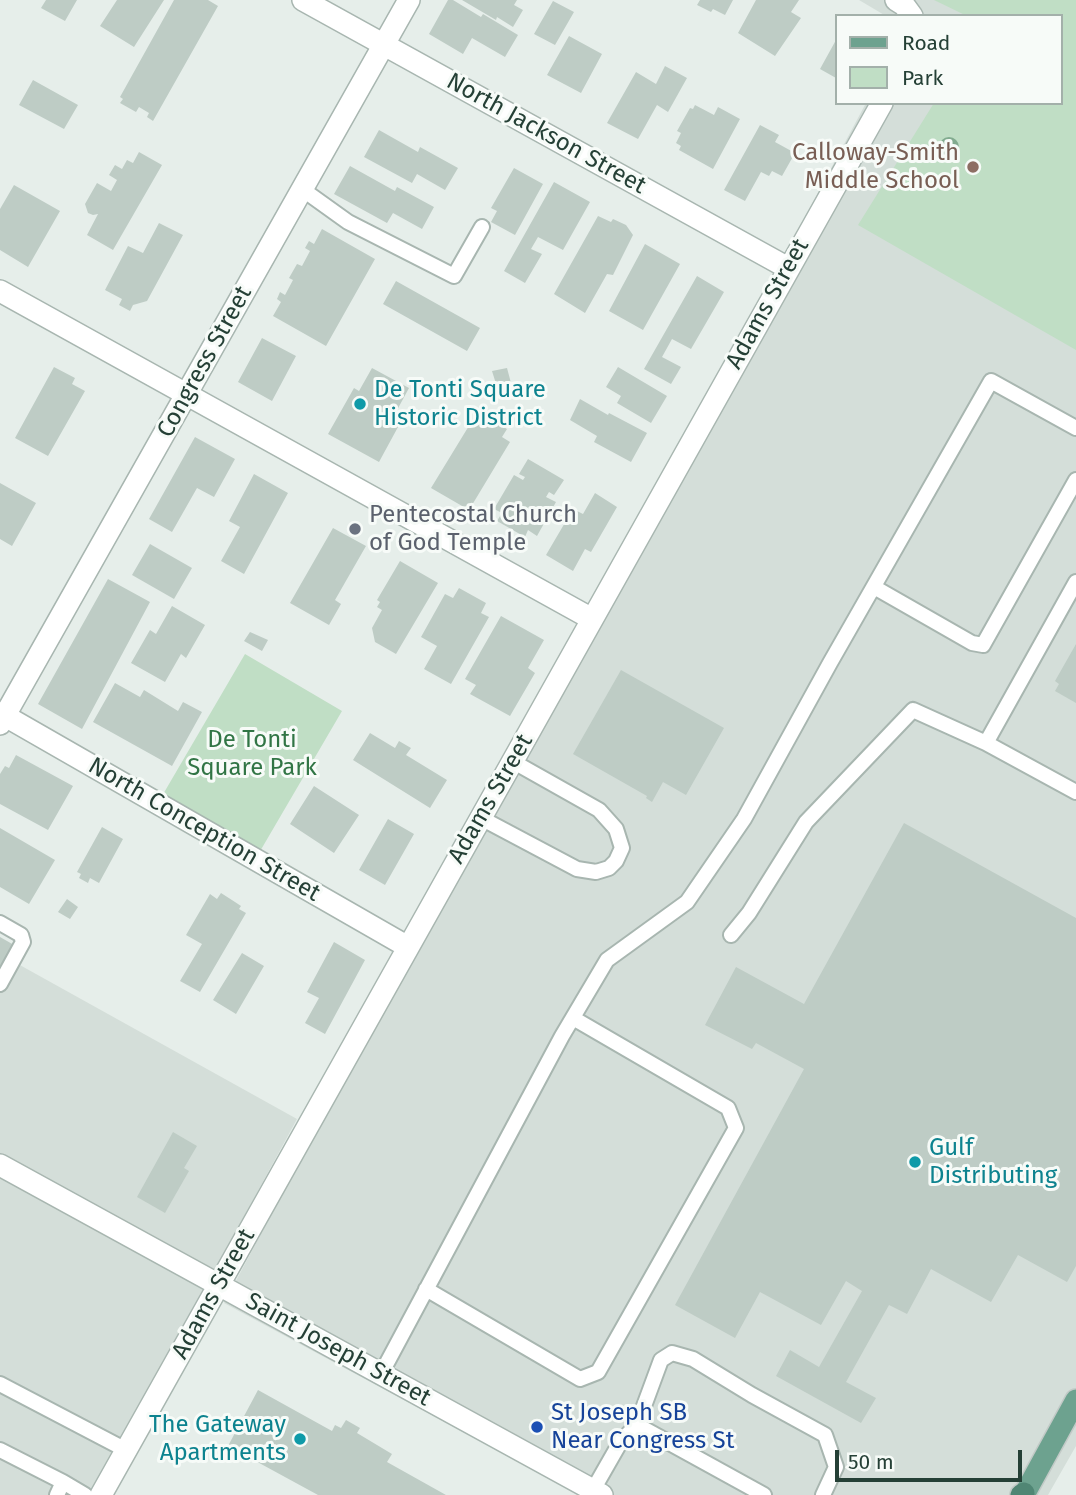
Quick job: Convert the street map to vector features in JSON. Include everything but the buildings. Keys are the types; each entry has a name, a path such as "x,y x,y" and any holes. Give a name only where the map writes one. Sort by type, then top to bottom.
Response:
{"main road":[{"path":"1023,1494 1076,1400"}],"street":[{"name":"North Jackson Street","path":"303,0 788,268"},
{"name":"Congress Street","path":"1,718 409,0"},
{"path":"895,0 905,5 911,14"},
{"name":"Adams Street","path":"101,1495 881,105"},
{"path":"0,291 592,619"},
{"name":"North Conception Street","path":"1,718 408,947"},
{"name":"Saint Joseph Street","path":"0,1165 598,1493"}],"lane":[{"path":"302,189 348,222 454,276 482,226"},
{"path":"381,1374 607,960 687,902 744,819 991,381 1076,428"},
{"path":"874,587 972,643 983,645 1076,480"},
{"path":"986,743 1076,582"},
{"path":"731,935 806,822 913,710 986,743 1076,792"},
{"path":"479,817 577,869 596,872 610,868 616,861 622,848 616,829 600,810 512,761"},
{"path":"0,923 21,935 23,942 0,984"},
{"path":"426,1289 580,1378 598,1372 736,1128 728,1108 573,1018"},
{"path":"598,1493 621,1441 637,1425 662,1360 673,1353 693,1359 825,1435 836,1467 823,1495"},
{"path":"0,1384 126,1450"},
{"path":"637,1425 764,1495"},
{"path":"0,1450 60,1489 85,1495"}],"shaded area":[{"path":"859,0 1076,0 1076,1446 1048,1495 580,1495 224,1303 865,105 1062,105 1062,14 883,14"},
{"path":"0,954 297,1119 93,1495 0,1495"}],"green space":[{"name":"Calloway-Smith Middle School","path":"934,0 1076,0 1076,350 858,225 933,105 1062,105 1062,14 963,14"},
{"name":"De Tonti Square Park","path":"245,654 342,711 259,853 162,796"}],"place":[{"name":"Calloway-Smith Middle School","path":"973,167"},
{"name":"De Tonti Square Historic District","path":"360,404"},
{"name":"Pentecostal Church of God Temple","path":"355,529"},
{"name":"Gulf Distributing","path":"915,1162"},
{"name":"St Joseph SB Near Congress St","path":"537,1427"},
{"name":"The Gateway Apartments","path":"300,1439"}]}
